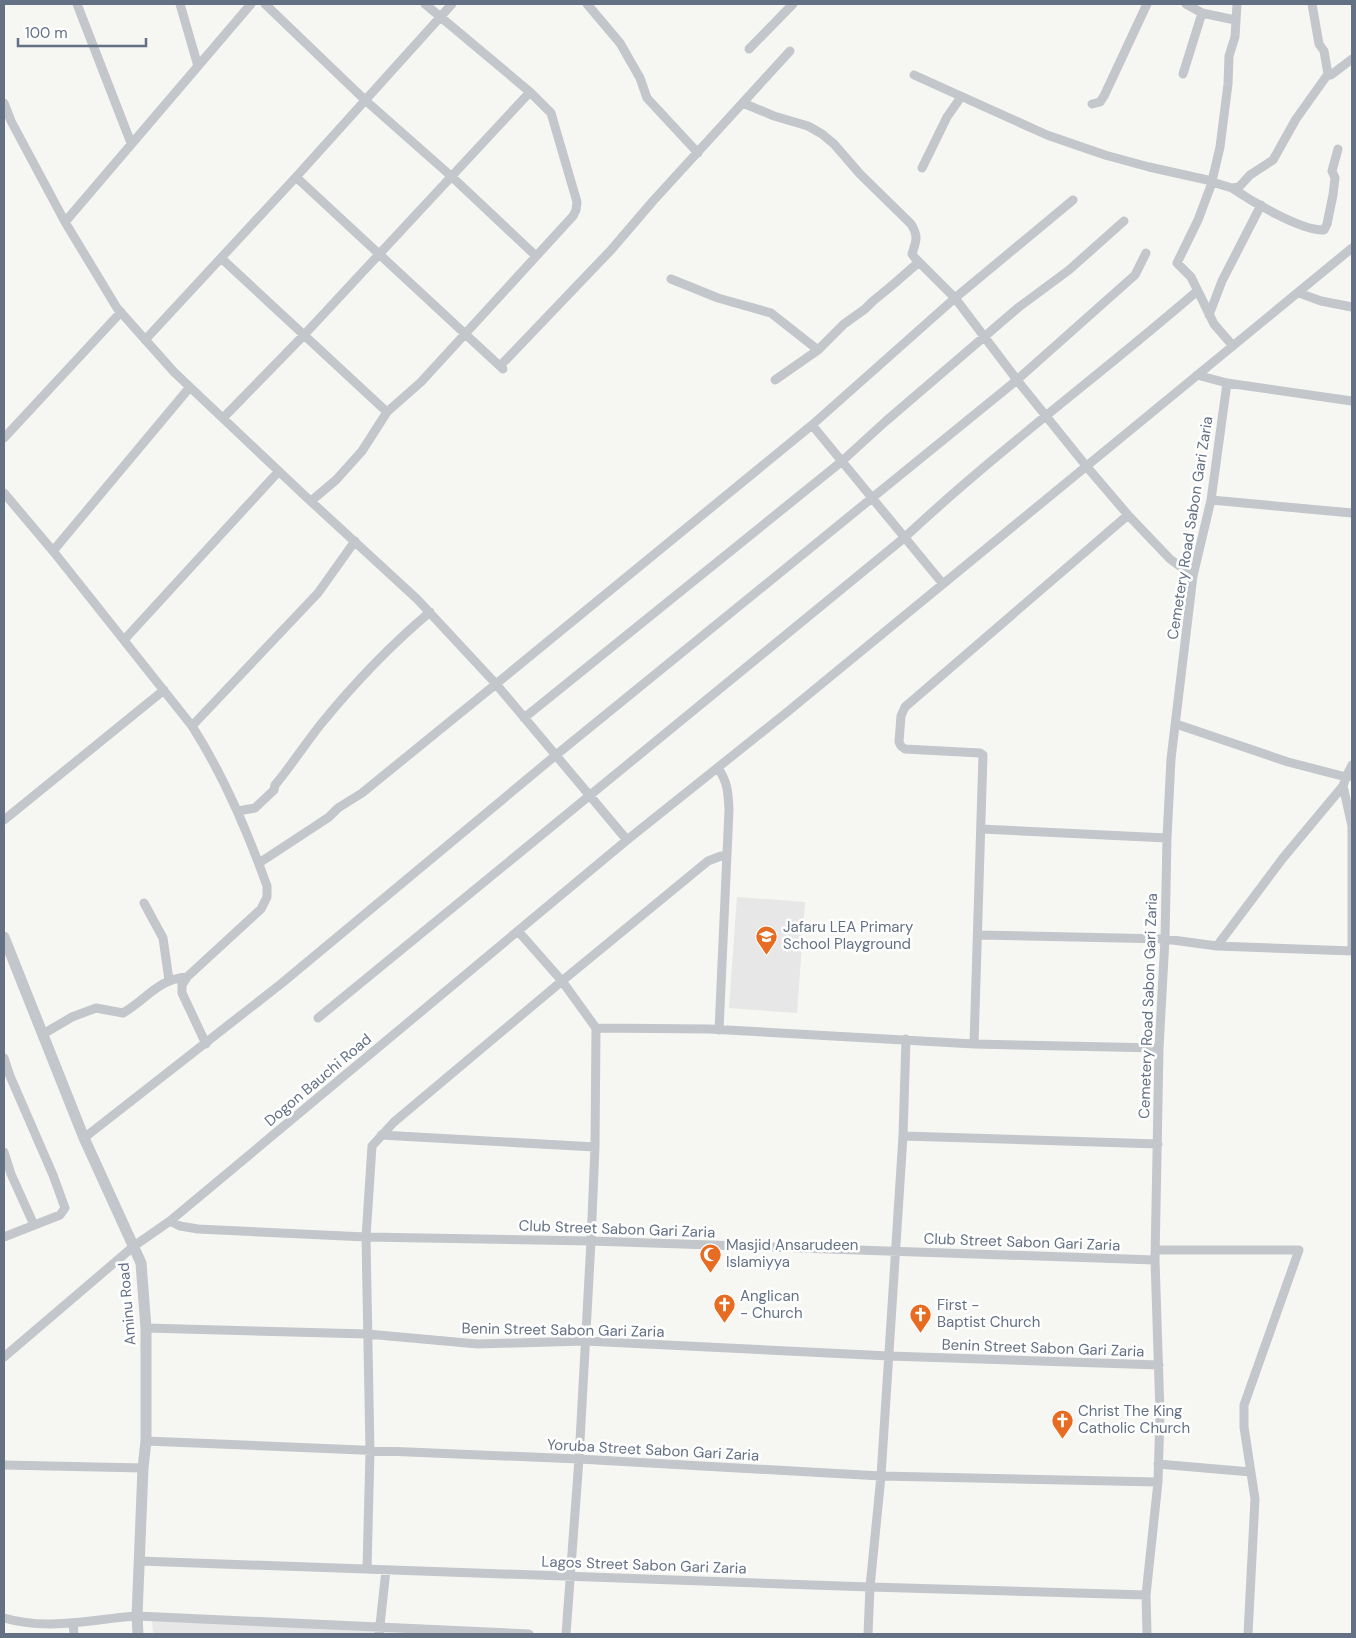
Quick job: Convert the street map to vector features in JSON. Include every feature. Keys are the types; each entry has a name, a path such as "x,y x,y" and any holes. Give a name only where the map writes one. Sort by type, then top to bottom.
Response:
{"street":[{"path":"77,4 131,143"},
{"path":"180,4 198,66"},
{"path":"65,222 251,4"},
{"path":"265,4 365,100 451,176 536,256"},
{"path":"311,501 336,480 357,456 387,412 421,382 573,216 577,202 551,113 530,92 425,4"},
{"path":"145,340 296,177 452,4"},
{"path":"587,4 620,43 640,78 647,98 698,153"},
{"path":"749,49 793,4"},
{"path":"1092,104 1100,102 1104,96 1147,4"},
{"path":"1186,4 1202,13 1236,20"},
{"path":"1233,346 1214,324 1196,292 1191,277 1178,263 1198,220 1212,182 1220,147 1228,84 1229,56 1235,37 1237,4"},
{"path":"1232,188 1239,187 1250,175 1273,160 1296,119 1328,74 1324,51 1319,44 1312,4"},
{"path":"1183,74 1202,13"},
{"path":"296,177 502,368 790,51"},
{"path":"1328,74 1332,75 1352,59"},
{"path":"914,75 1046,135 1149,167 1210,179 1212,182 1232,188 1260,205 1306,227 1324,230 1327,224 1335,178 1332,171 1338,149"},
{"path":"223,418 304,335 530,92"},
{"path":"922,168 947,117 961,97"},
{"path":"4,103 11,121 65,222 121,312 190,387 430,612 496,684 627,840"},
{"path":"743,103 774,116 808,126 834,144 860,174 911,224 916,232 912,254 918,262 955,298 1046,417 1128,516 1170,559 1193,576"},
{"path":"259,863 317,826 338,808 362,793 496,684 812,425 955,298 1074,200"},
{"path":"1209,315 1222,281 1260,205"},
{"path":"524,718 841,462 1019,307 1069,270 1124,221"},
{"name":"Dogon Bauchi Road","path":"4,1357 134,1246 170,1221 627,840 1087,467 1197,374 1352,248"},
{"path":"84,1138 206,1044 556,755 1017,380 1135,275 1146,253"},
{"path":"221,258 387,412"},
{"path":"775,380 818,350 844,324 865,309 872,300 889,288 918,262"},
{"path":"672,279 718,298 772,313 818,350"},
{"path":"318,1018 904,538 934,509 1196,292"},
{"path":"1299,292 1321,301 1352,307"},
{"path":"4,438 121,312"},
{"path":"1197,374 1227,383 1352,401"},
{"name":"Cemetery Road Sabon Gari Zaria","path":"1147,1634 1146,1595 1158,1482 1160,1413 1155,1260 1159,1048 1166,939 1167,838 1171,759 1193,576 1211,500 1227,383"},
{"path":"53,552 190,387"},
{"path":"812,425 943,584"},
{"path":"124,640 279,471"},
{"path":"4,493 192,726 209,753 238,811 259,863 267,886 267,897 261,909 187,977 182,985 182,993 206,1044"},
{"path":"1211,500 1352,513"},
{"path":"974,1044 979,935 983,755 980,753 905,749 899,742 902,712 905,706 1128,516"},
{"path":"192,726 318,593 355,541"},
{"path":"238,811 255,808 274,790 275,785 321,725 374,666 430,612"},
{"path":"4,820 164,690"},
{"path":"1176,724 1288,762 1347,779"},
{"path":"1217,946 1283,858 1347,779 1352,765"},
{"path":"718,768 725,778 728,797 719,1030"},
{"path":"979,935 1166,939 1217,946 1352,950 1352,826 1347,779"},
{"path":"981,829 1167,838"},
{"path":"367,1570 370,1452 366,1237 372,1146 401,1115 708,861 721,856 726,857"},
{"path":"144,903 163,938 169,980"},
{"path":"518,931 562,981 596,1028 595,1148 591,1241 579,1459 566,1634"},
{"name":"Aminu Road","path":"4,937 84,1138 141,1263 146,1328 146,1441 143,1468 137,1616 138,1634"},
{"path":"43,1034 72,1017 96,1008 124,1013 169,980 187,977"},
{"path":"596,1028 719,1030 974,1044 1159,1048"},
{"path":"868,1634 870,1587 881,1476 889,1356 903,1136 906,1039"},
{"path":"4,1058 65,1205 60,1215 4,1237"},
{"path":"381,1135 595,1148"},
{"path":"903,1136 1158,1144"},
{"path":"4,1152 11,1174 34,1224"},
{"name":"Club Street Sabon Gari Zaria","path":"170,1221 180,1226 198,1229 366,1237 591,1241 1155,1260"},
{"path":"1156,1250 1299,1250 1244,1405 1244,1427 1255,1499 1248,1634"},
{"name":"Benin Street Sabon Gari Zaria","path":"146,1328 367,1334 478,1344 585,1341 889,1356 1159,1365"},
{"name":"Yoruba Street Sabon Gari Zaria","path":"146,1441 370,1452 579,1459 881,1476 1158,1482"},
{"path":"1158,1464 1251,1472"},
{"path":"4,1465 143,1468"},
{"name":"Lagos Street Sabon Gari Zaria","path":"140,1561 1146,1595"},
{"path":"379,1630 386,1570"},
{"path":"4,1618 41,1625 73,1624 137,1616 379,1630 529,1634"},
{"path":"73,1624 74,1634"}],"shaded area":[{"name":"Jafaru LEA Primary School Playground","path":"737,897 805,902 797,1013 729,1008"},
{"path":"152,1619 418,1634 153,1634"}],"place":[{"name":"Jafaru LEA Primary School Playground","path":"767,955"},
{"name":"Masjid Ansarudeen Islamiyya","path":"710,1273"},
{"name":"Anglican - Church","path":"724,1324"},
{"name":"First - Baptist Church","path":"921,1333"},
{"name":"Christ The King Catholic Church","path":"1062,1439"}]}
